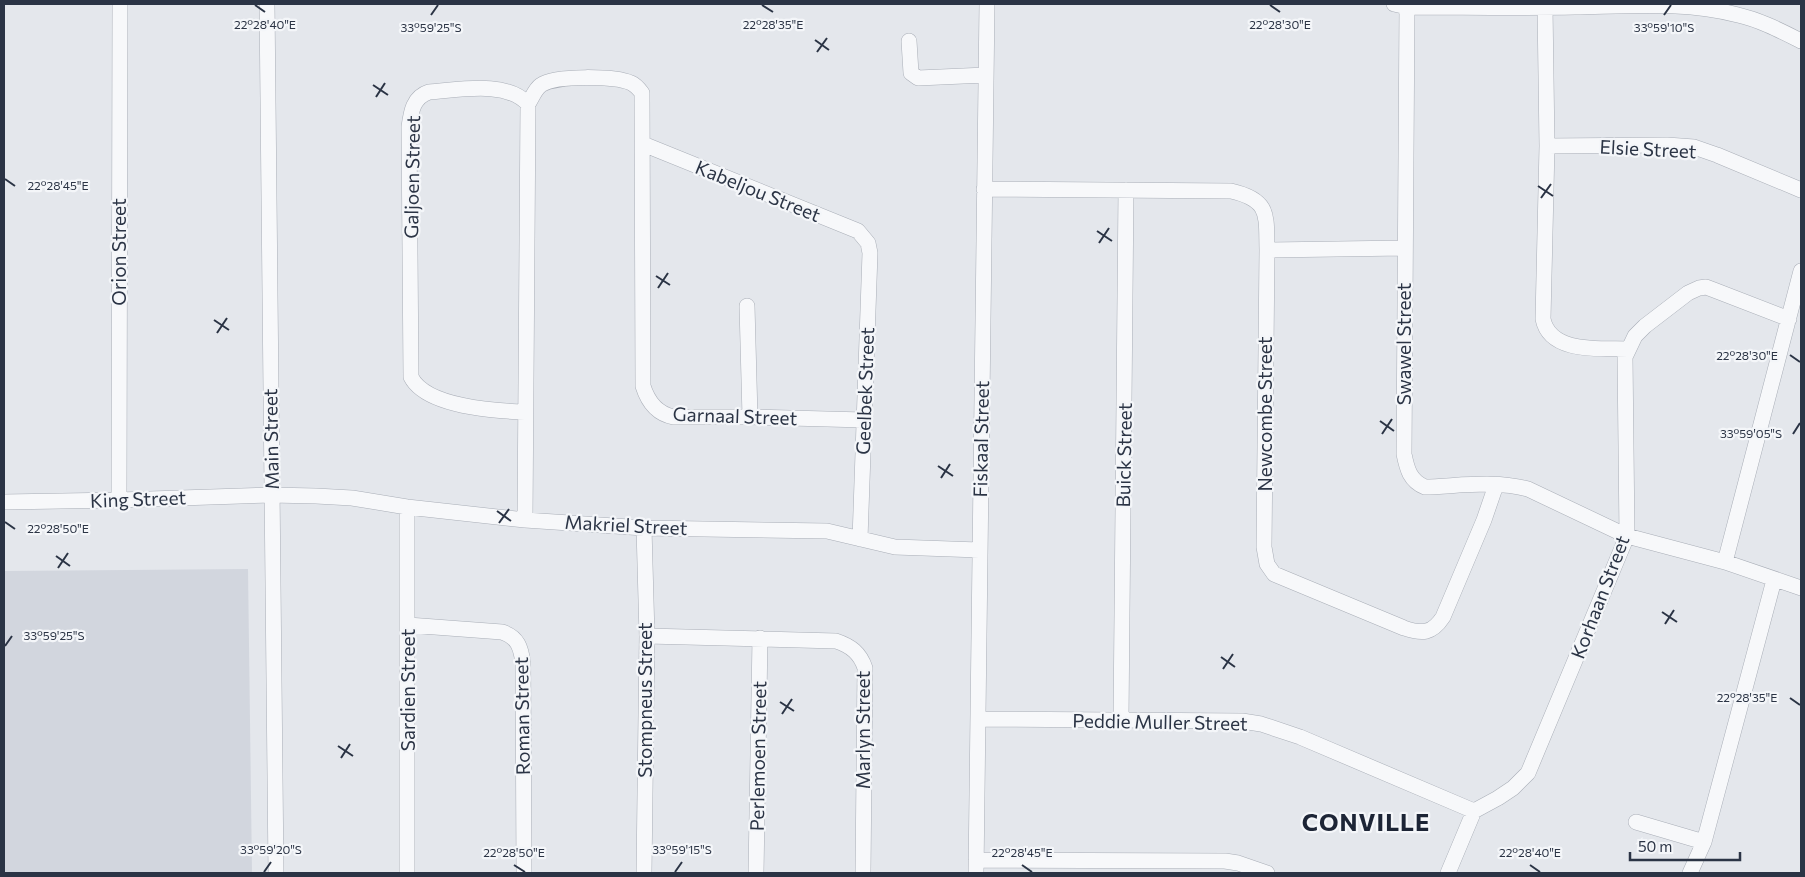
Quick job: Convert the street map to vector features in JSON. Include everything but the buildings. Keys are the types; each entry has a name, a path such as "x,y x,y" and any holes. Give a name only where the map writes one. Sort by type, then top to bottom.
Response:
{"street":[{"name":"Orion Street","path":"119,500 120,4"},
{"name":"Main Street","path":"267,4 276,873"},
{"name":"Fiskaal Street","path":"976,867 987,4"},
{"path":"1400,5 1546,7 1666,5 1719,10 1740,15 1801,41"},
{"name":"Swawel Street","path":"1400,5 1404,248 1404,454 1406,467 1410,475 1425,487 1496,485 1517,486 1528,489 1627,536 1725,562 1801,588"},
{"path":"1546,7 1547,146 1544,326 1554,338 1563,343 1582,347 1628,349"},
{"path":"909,42 911,72 918,78 986,76"},
{"name":"Garnaal Street","path":"528,104 543,84 579,77 626,81 634,84 642,93 643,386 646,396 656,408 668,416 674,417 750,416 864,420"},
{"name":"Galjoen Street","path":"525,412 495,411 439,400 421,389 414,383 411,377 409,127 414,104 423,94 429,92 495,89 516,94 528,104"},
{"path":"525,520 528,104"},
{"name":"Kabeljou Street","path":"643,144 858,231 868,243"},
{"name":"Elsie Street","path":"1547,146 1667,146 1694,148 1717,155 1801,190"},
{"name":"Newcombe Street","path":"984,189 1231,191 1243,194 1258,203 1266,214 1264,547 1267,564 1274,574 1404,628 1416,632 1424,632 1439,624 1443,617 1484,520 1496,485"},
{"name":"Buick Street","path":"1121,720 1126,190"},
{"name":"Geelbek Street","path":"860,539 870,253 868,243"},
{"path":"1266,250 1404,248"},
{"path":"1725,562 1801,271"},
{"name":"Korhaan Street","path":"1474,811 1513,788 1528,773 1627,536 1625,357 1635,336 1688,293 1706,287 1789,319"},
{"path":"747,306 750,416"},
{"name":"King Street","path":"4,502 272,495"},
{"name":"Makriel Street","path":"272,495 352,498 407,507 525,520 644,528 827,531 909,548 979,550"},
{"name":"Sardien Street","path":"407,507 407,873"},
{"name":"Stompneus Street","path":"644,528 647,636 644,873"},
{"path":"1690,873 1704,842 1774,580"},
{"name":"Roman Street","path":"408,625 502,632 509,634 518,642 522,650 524,873"},
{"name":"Marlyn Street","path":"647,636 760,638 836,642 847,645 854,650 865,668 863,873"},
{"name":"Perlemoen Street","path":"756,873 760,638"},
{"name":"Peddie Muller Street","path":"978,719 1242,721 1261,724 1300,737 1474,811"},
{"path":"1448,873 1474,811"},
{"path":"1636,822 1704,842"},
{"path":"976,867 1225,861 1238,863 1267,873"}],"shaded area":[{"path":"248,569 252,873 4,873 4,571"}],"district":[{"name":"CONVILLE","path":"1366,823"}]}
